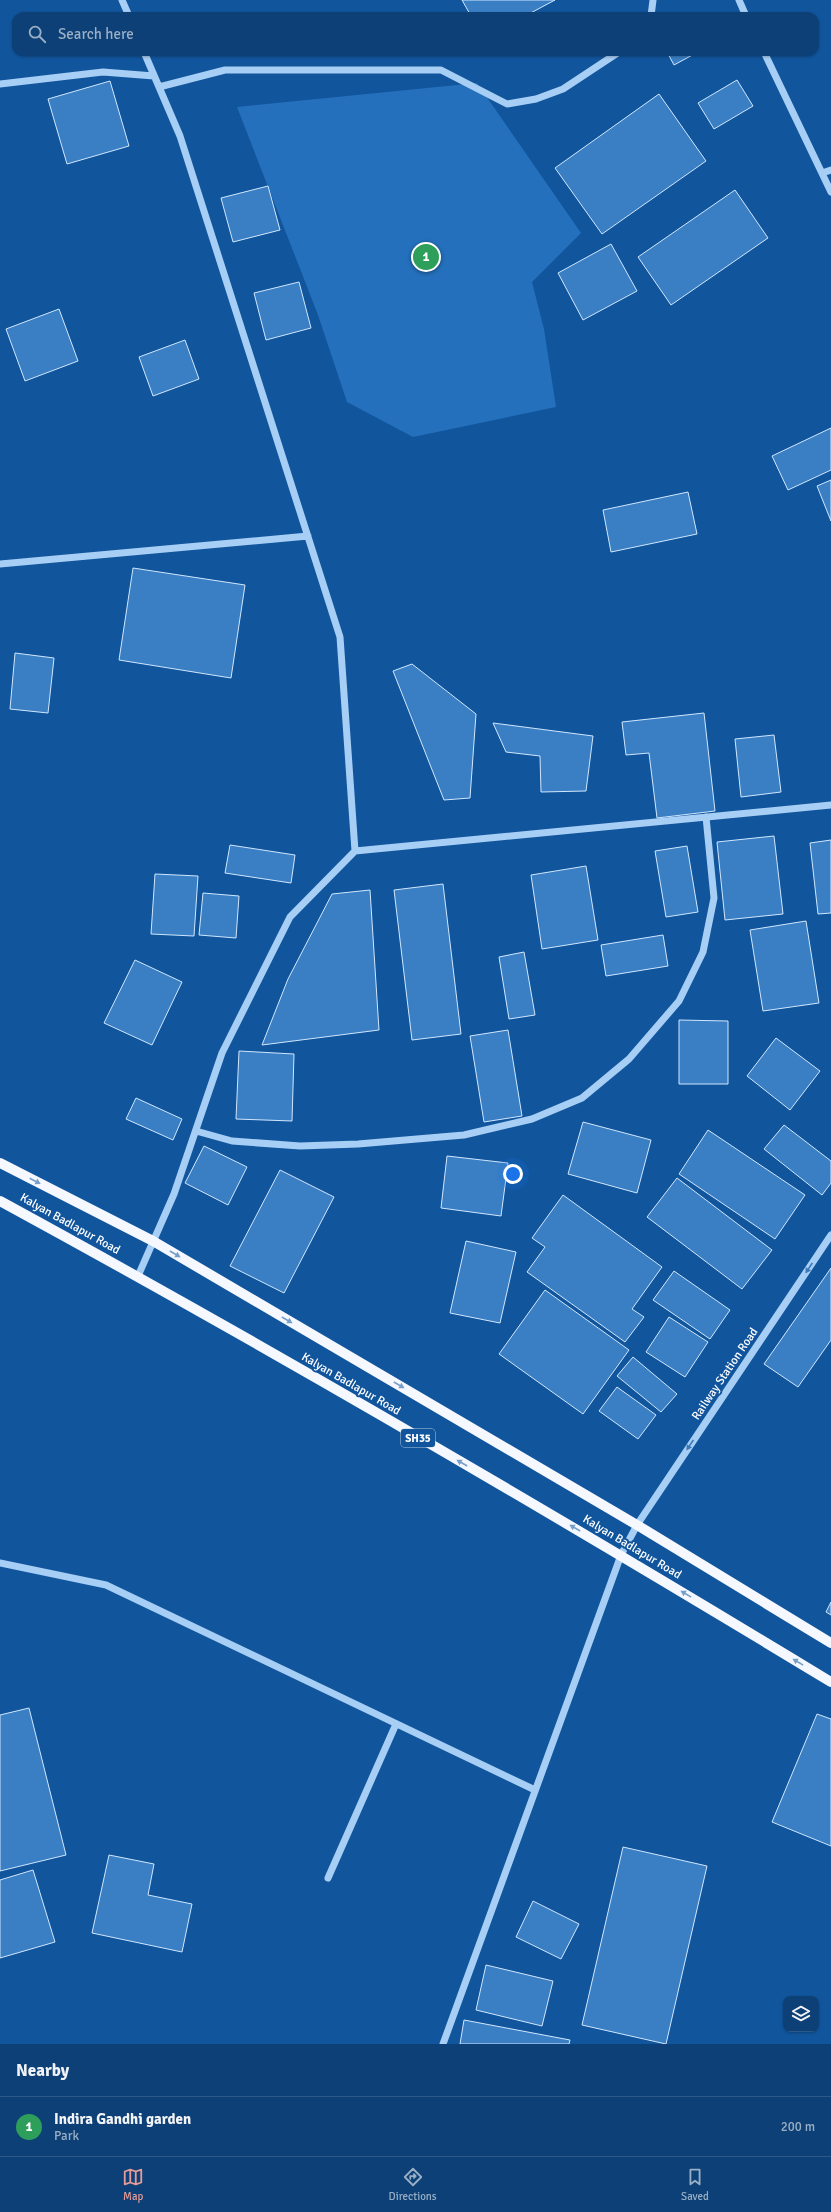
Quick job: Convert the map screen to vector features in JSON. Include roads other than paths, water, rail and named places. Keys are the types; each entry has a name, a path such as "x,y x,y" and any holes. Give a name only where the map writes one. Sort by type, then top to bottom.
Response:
{"main road":[{"name":"Kalyan Badlapur Road","path":"0,1163 153,1241 637,1525 831,1642"},
{"name":"Kalyan Badlapur Road","path":"0,1201 138,1276 621,1555 831,1682"}],"street":[{"path":"122,0 127,12"},
{"path":"652,12 653,0"},
{"path":"739,0 744,12"},
{"path":"146,56 180,136 340,638 355,850"},
{"path":"159,87 225,70 441,70 507,104 536,99 563,89 613,56"},
{"path":"766,56 831,192"},
{"path":"0,84 103,72 154,76"},
{"path":"822,173 831,170"},
{"path":"0,564 308,536"},
{"path":"138,1276 174,1194 222,1053 290,917 355,850 831,805"},
{"path":"196,1131 232,1141 300,1146 358,1144 464,1134 532,1119 582,1098 629,1059 679,1001 703,952 714,898 706,817"},
{"name":"Railway Station Road","path":"443,2044 621,1555 637,1525 831,1235"},
{"path":"0,1563 106,1585 535,1790"},
{"path":"328,1878 396,1724"}],"place":[{"name":"Indira Gandhi garden","path":"426,257"}]}
